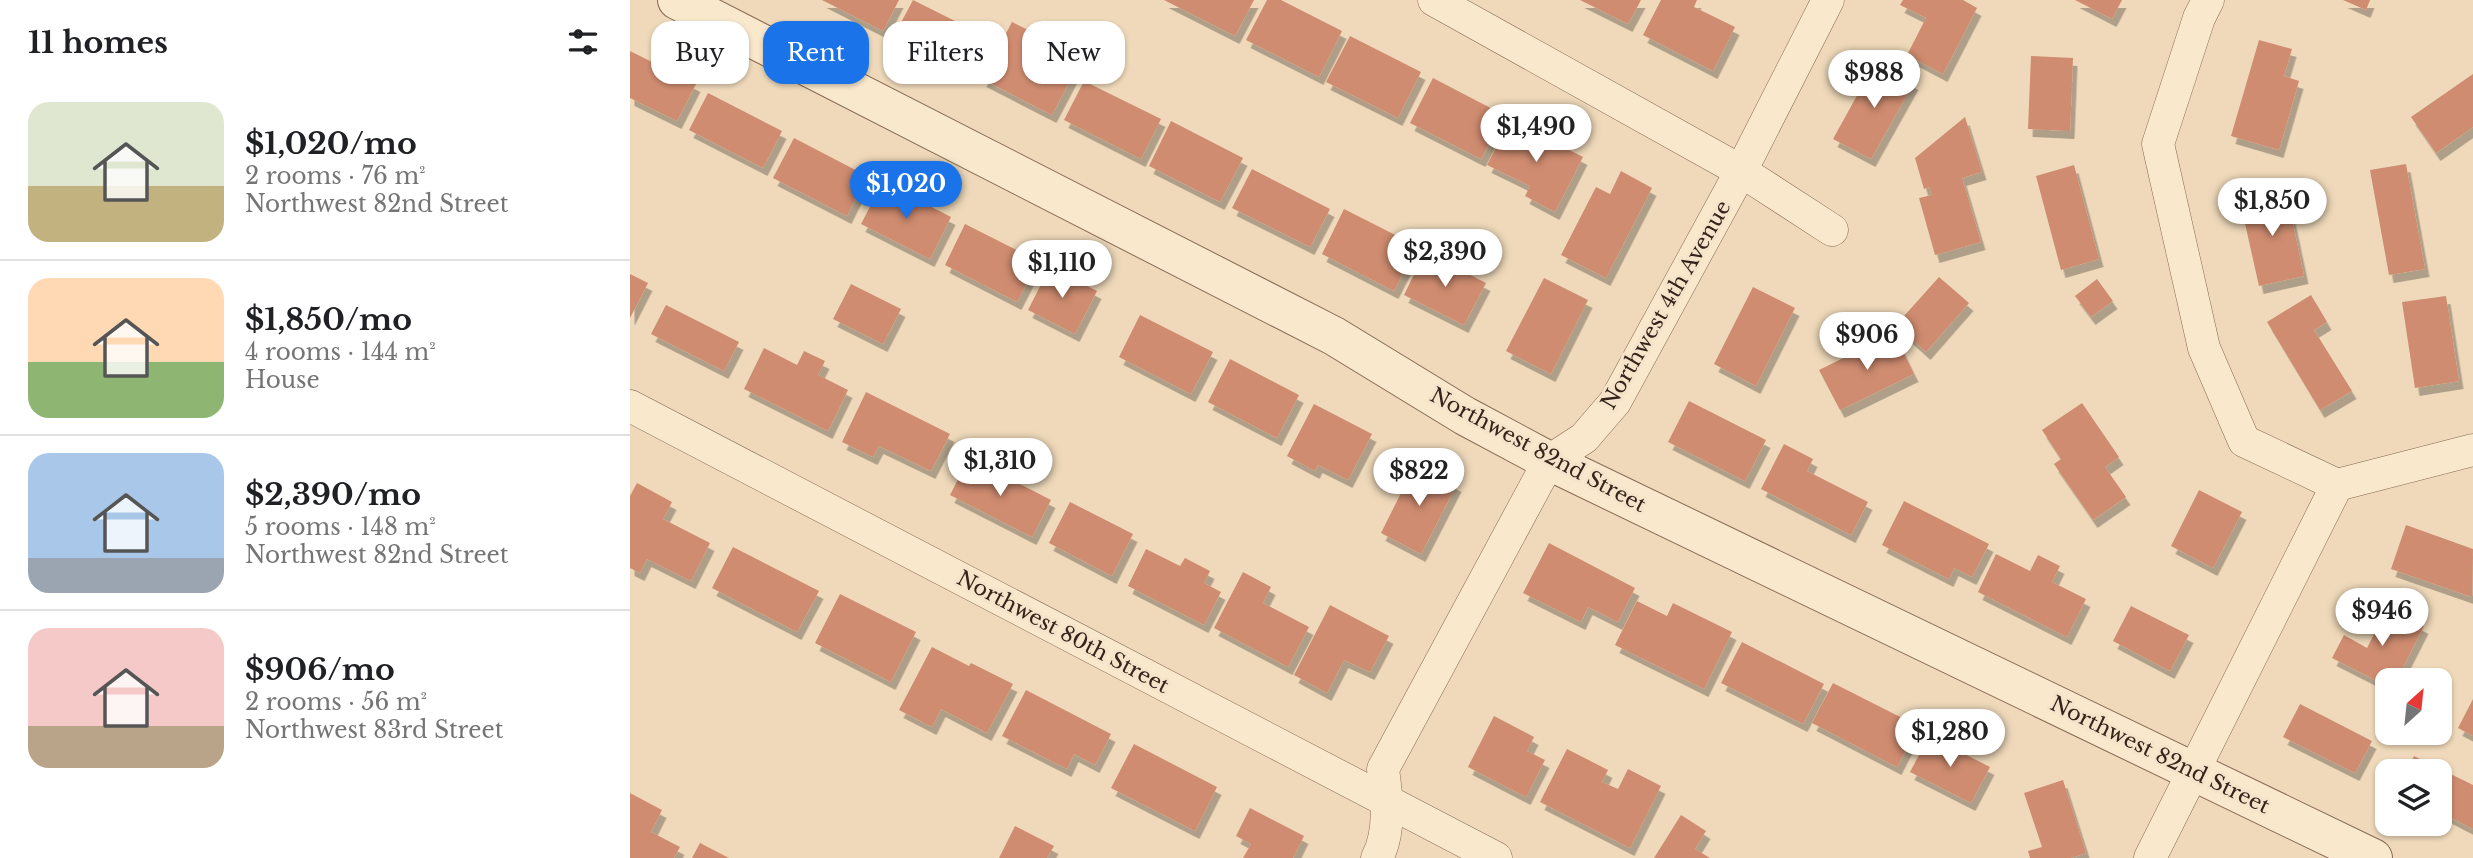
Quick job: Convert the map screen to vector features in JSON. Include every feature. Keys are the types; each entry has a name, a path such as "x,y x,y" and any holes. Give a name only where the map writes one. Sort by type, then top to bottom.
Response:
{"street":[{"name":"Northwest 82nd Street","path":"677,0 1334,336 1465,416 1549,461 2374,858"},
{"path":"1434,0 1741,172 1832,230"},
{"name":"Northwest 4th Avenue","path":"1377,858 1381,849 1388,801 1383,769 1549,461 1584,439 1615,402 1741,172 1828,0"},
{"path":"2208,0 2199,18 2158,144 2204,348 2244,441 2337,485 2473,450"},
{"name":"Northwest 80th Street","path":"630,406 1496,858"},
{"path":"2151,858 2337,485"}],"building":[{"path":"822,0 899,0 888,21 883,21 883,31 869,24 869,21 863,21"},
{"path":"913,0 955,21 902,21"},
{"path":"1164,0 1254,0 1235,36"},
{"path":"1267,0 1281,0 1342,31 1319,77 1246,40"},
{"path":"1580,0 1641,0 1628,24"},
{"path":"1661,0 1697,0 1694,7 1735,27 1713,71 1643,35"},
{"path":"1903,0 1963,0 1977,8 1943,74 1907,55 1926,18 1900,5"},
{"path":"2075,0 2122,0 2112,19"},
{"path":"2343,0 2370,0 2366,10"},
{"path":"1012,22 1022,27 1022,84 1068,84 1052,115 992,84 1008,84 1008,30"},
{"path":"1350,36 1421,72 1398,118 1326,82"},
{"path":"2259,40 2292,49 2284,76 2299,81 2279,150 2231,136"},
{"path":"630,51 651,62 651,84 696,84 677,121 630,98"},
{"path":"2031,56 2073,58 2070,131 2028,129"},
{"path":"1876,61 1914,82 1871,159 1833,139"},
{"path":"2473,74 2473,127 2436,153 2411,117"},
{"path":"1433,78 1504,115 1481,159 1410,123"},
{"path":"1082,84 1090,84 1161,119 1141,159 1064,120"},
{"path":"708,93 782,131 763,168 689,130"},
{"path":"1965,117 1982,172 1962,178 1981,242 1935,255 1919,198 1932,195 1929,187 1924,189 1915,158"},
{"path":"1510,120 1583,157 1555,212 1525,196 1530,186 1487,165"},
{"path":"1171,121 1243,158 1220,202 1149,166"},
{"path":"794,138 867,176 847,216 773,178"},
{"path":"2406,164 2425,269 2389,275 2370,170"},
{"path":"2074,165 2099,259 2061,270 2036,176"},
{"path":"1252,169 1330,209 1310,247 1232,208"},
{"path":"1621,171 1652,188 1606,278 1561,255 1596,187 1610,194"},
{"path":"883,182 951,217 930,259 861,224"},
{"path":"2286,191 2304,276 2259,286 2240,201"},
{"path":"1344,209 1417,246 1394,291 1322,254"},
{"path":"965,224 1038,261 1017,302 945,265"},
{"path":"1425,252 1486,283 1464,325 1404,295"},
{"path":"1050,267 1097,291 1075,334 1028,310"},
{"path":"630,274 648,283 630,318"},
{"path":"1939,277 1969,303 1926,352 1896,325"},
{"path":"1544,278 1588,300 1551,374 1506,351"},
{"path":"2097,279 2113,301 2091,317 2075,296"},
{"path":"851,284 901,309 883,344 833,319"},
{"path":"1753,287 1795,308 1756,386 1714,364"},
{"path":"2311,295 2327,322 2314,330 2352,391 2320,410 2267,322"},
{"path":"2446,296 2459,381 2415,388 2402,302"},
{"path":"666,305 739,342 724,371 651,334"},
{"path":"1140,315 1213,352 1191,394 1119,357"},
{"path":"1894,333 1914,374 1840,410 1819,370"},
{"path":"764,348 797,365 804,351 825,361 818,375 848,390 828,431 744,389"},
{"path":"1230,359 1299,395 1277,438 1208,402"},
{"path":"866,392 950,434 931,471 879,446 873,457 842,442"},
{"path":"1689,401 1766,440 1745,481 1668,442"},
{"path":"2082,403 2119,457 2105,467 2126,497 2093,520 2054,464 2061,459 2042,430"},
{"path":"1314,404 1372,434 1348,480 1318,465 1315,471 1287,456"},
{"path":"1784,444 1813,459 1807,471 1868,502 1851,535 1761,489"},
{"path":"969,458 1051,500 1032,537 950,495"},
{"path":"1416,463 1457,484 1421,554 1381,533"},
{"path":"637,483 672,502 663,519 710,543 691,581 647,559 640,573 630,568 630,496"},
{"path":"2199,490 2242,512 2213,568 2171,546"},
{"path":"1904,501 1989,544 1972,577 1954,568 1949,579 1882,545"},
{"path":"1070,502 1133,534 1112,576 1049,543"},
{"path":"2406,525 2473,549 2472,597 2391,569"},
{"path":"1549,543 1635,588 1618,622 1588,607 1581,622 1523,593"},
{"path":"733,547 819,591 797,632 712,588"},
{"path":"1146,549 1180,566 1185,558 1210,571 1204,583 1221,592 1204,625 1128,586"},
{"path":"1996,554 2030,571 2038,555 2060,566 2052,582 2086,599 2067,637 1978,592"},
{"path":"1243,572 1271,587 1263,603 1309,627 1288,667 1214,628"},
{"path":"840,594 916,632 891,682 815,643"},
{"path":"1637,601 1667,616 1673,603 1732,632 1704,689 1615,645"},
{"path":"1330,605 1389,636 1370,672 1344,660 1327,693 1294,675"},
{"path":"2131,606 2189,635 2170,671 2113,641"},
{"path":"2388,607 2424,626 2403,668 2375,668 2375,680 2332,658 2344,635 2367,648"},
{"path":"1742,642 1824,684 1803,724 1721,683"},
{"path":"932,647 1013,684 987,733 941,709 932,727 899,710"},
{"path":"1833,683 1918,726 1897,767 1812,723"},
{"path":"1026,690 1111,734 1095,765 1074,754 1067,769 1002,736"},
{"path":"2473,699 2473,736 2458,728"},
{"path":"2300,704 2372,741 2355,773 2283,737"},
{"path":"1494,716 1534,737 1527,751 1545,760 1526,797 1468,767"},
{"path":"1929,736 1990,767 1971,803 1910,772"},
{"path":"1134,744 1217,787 1195,831 1111,788"},
{"path":"1567,749 1608,770 1602,782 1618,789 1628,769 1661,786 1630,848 1540,802"},
{"path":"2452,775 2473,785 2473,829 2452,818"},
{"path":"2063,780 2086,853 2071,858 2030,858 2028,851 2042,847 2024,793"},
{"path":"630,793 662,810 651,832 680,847 674,858 630,858"},
{"path":"1250,808 1304,836 1293,858 1243,858 1251,844 1236,836"},
{"path":"1681,815 1706,831 1695,849 1710,858 1654,858"},
{"path":"1015,826 1054,846 1047,858 999,858"},
{"path":"700,843 729,858 692,858"}]}
